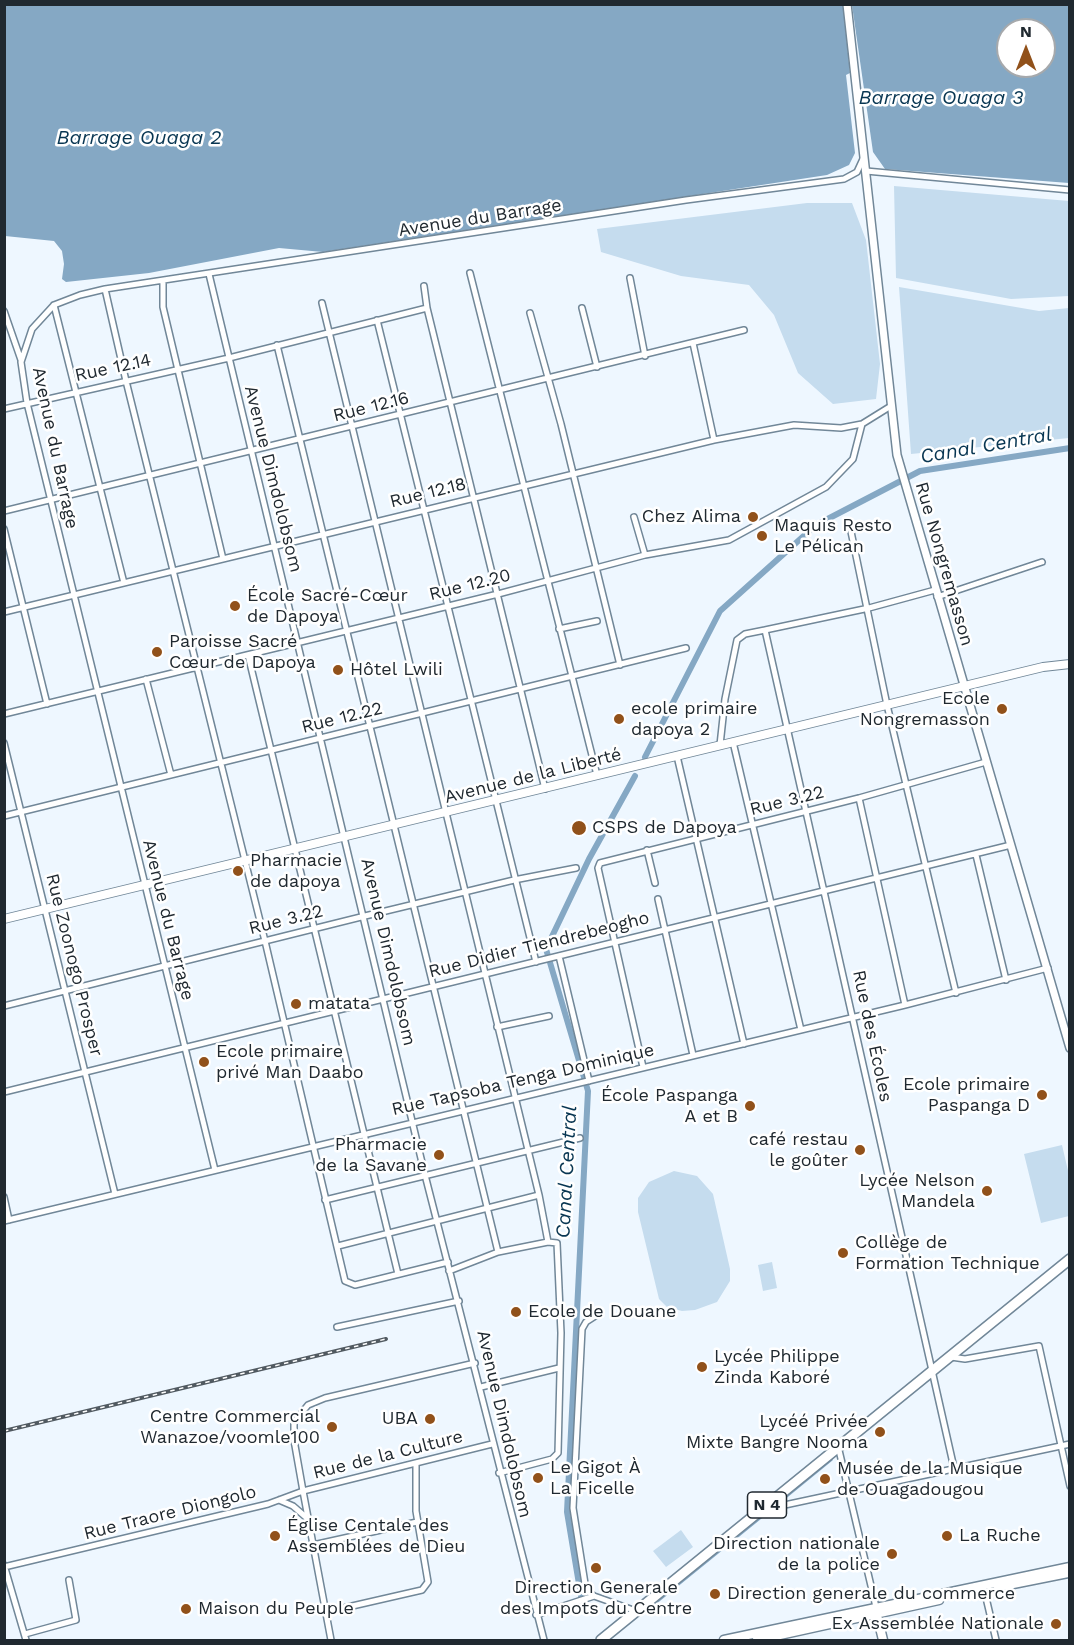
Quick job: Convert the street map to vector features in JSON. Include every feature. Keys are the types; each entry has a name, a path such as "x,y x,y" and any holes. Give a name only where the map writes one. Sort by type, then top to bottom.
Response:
{"highway":[{"name":"N 4","path":"601,1641 1070,1259"}],"main road":[{"name":"Avenue de la Liberté","path":"4,919 788,728 1070,662"},
{"path":"1035,1577 1070,1567"},
{"path":"724,1641 781,1632 876,1610 1035,1577 1070,1572"},
{"path":"876,1610 883,1641"},
{"path":"758,1641 781,1632"}],"street":[{"name":"Rue Nongremasson","path":"847,4 891,406 900,468 1070,1048"},
{"name":"Avenue du Barrage","path":"215,1170 27,403 21,362 32,329 54,305 80,294 686,200 844,179 857,172 864,156"},
{"path":"866,171 1070,190"},
{"path":"470,273 597,775"},
{"name":"Avenue Dimdolobsom","path":"209,274 275,546 296,643 365,915 425,1175 475,1363 492,1444 543,1639"},
{"path":"630,278 645,356"},
{"path":"163,281 163,307 223,559"},
{"path":"424,286 427,308 452,401 473,497 545,789"},
{"path":"105,289 315,1146 345,1281 355,1285 448,1262"},
{"path":"322,303 396,618 539,1195 548,1242"},
{"path":"54,305 124,583"},
{"name":"Rue 12.14","path":"4,409 229,358 427,308"},
{"path":"582,308 597,367"},
{"path":"4,311 21,362"},
{"path":"530,313 620,665"},
{"path":"377,320 536,962"},
{"name":"Rue 12.16","path":"4,511 251,450 352,428 452,401 645,356 744,330"},
{"path":"693,343 714,440"},
{"path":"277,345 498,1252"},
{"path":"862,424 891,406"},
{"name":"Rue 12.18","path":"4,612 714,440 794,425 833,428 862,424"},
{"name":"Rue 12.20","path":"4,714 595,570 645,555 729,540 826,487 853,459 862,424"},
{"path":"634,517 645,555"},
{"path":"849,522 887,705 956,993"},
{"path":"4,529 47,704"},
{"path":"720,745 725,699 737,640 745,634 936,593 1042,562"},
{"path":"559,629 597,621"},
{"name":"Rue des Écoles","path":"765,630 934,1371 954,1468"},
{"name":"Rue 12.22","path":"4,816 686,648"},
{"path":"248,655 398,1274"},
{"path":"146,679 171,775"},
{"path":"734,742 801,1030"},
{"name":"Rue Zoonogo Prosper","path":"4,743 115,1194"},
{"path":"676,756 744,1044"},
{"name":"Rue 3.22","path":"616,943 598,868 603,861 859,798 986,762"},
{"path":"859,798 905,1005"},
{"name":"Rue Didier Tiendrebeogho","path":"4,1092 185,1046 384,1000 484,973 925,868 1011,845"},
{"path":"646,850 655,883"},
{"path":"976,855 1006,980"},
{"name":"Rue 3.22","path":"4,1006 365,915 576,868"},
{"path":"658,899 693,1055"},
{"path":"616,943 643,1067"},
{"path":"559,956 589,1081"},
{"name":"Rue Tapsoba Tenga Dominique","path":"7,1220 413,1121 956,993 1048,968"},
{"path":"497,1027 549,1016"},
{"path":"326,1200 580,1138"},
{"path":"338,1246 539,1195"},
{"path":"4,1197 7,1220"},
{"path":"449,1271 498,1252 548,1242 557,1243 561,1333 557,1456 500,1473"},
{"path":"337,1327 459,1301"},
{"path":"600,1313 586,1322 582,1329 573,1509 586,1590 594,1596 636,1611"},
{"path":"951,1357 972,1358 1035,1345 1042,1349 1070,1486"},
{"name":"Rue de la Culture","path":"475,1363 325,1398 308,1405 297,1416 293,1430 303,1491 492,1444"},
{"path":"481,1387 559,1368"},
{"path":"760,1510 1070,1444"},
{"path":"838,1446 876,1610"},
{"path":"326,1612 422,1590 425,1587 428,1575 417,1522 416,1463"},
{"path":"303,1491 331,1641"},
{"name":"Rue Traore Diongolo","path":"5,1566 43,1560 279,1500 303,1491"},
{"path":"279,1500 293,1506 309,1519"},
{"path":"312,1545 417,1522"},
{"path":"5,1566 26,1637 76,1620 69,1580"},
{"path":"983,1588 996,1641"},
{"path":"536,1615 594,1596"}],"shaded area":[{"path":"894,186 1069,201 1069,296 1011,299 896,278"},
{"path":"807,203 852,203 866,240 880,364 876,399 833,404 798,373 774,315 749,285 681,276 601,252 597,229"},
{"path":"899,287 1039,311 1069,308 1069,438 911,454"},
{"path":"1062,1145 1069,1175 1069,1216 1041,1223 1024,1154"},
{"path":"674,1171 697,1176 713,1194 730,1269 730,1281 717,1302 695,1310 682,1311 667,1307 659,1299 638,1212 638,1198 649,1182"},
{"path":"772,1262 777,1288 763,1291 758,1265"},
{"path":"681,1530 693,1547 666,1567 653,1551"}],"water":[{"name":"Barrage Ouaga 2","path":"5,4 843,5 850,73 846,75 855,153 849,165 827,175 323,252 279,248 149,273 66,282 62,279 64,264 62,251 54,241 5,236"},
{"name":"Barrage Ouaga 3","path":"852,5 1069,5 1069,183 885,169 873,152"}],"waterway":[{"name":"Canal Central","path":"645,757 720,611 816,525 920,471 1070,448"},
{"name":"Canal Central","path":"581,1596 567,1512 588,1091 546,949 589,859 635,776"},
{"path":"777,1505 832,1460"},
{"path":"649,1609 771,1510"}],"railway":[{"path":"4,1431 386,1339"}],"place":[{"name":"Chez Alima","path":"753,517"},
{"name":"Maquis Resto Le Pélican","path":"762,536"},
{"name":"École Sacré-Cœur de Dapoya","path":"235,606"},
{"name":"Paroisse Sacré Cœur de Dapoya","path":"157,652"},
{"name":"Hôtel Lwili","path":"338,670"},
{"name":"Ecole Nongremasson","path":"1002,709"},
{"name":"ecole primaire dapoya 2","path":"619,719"},
{"name":"CSPS de Dapoya","path":"579,828"},
{"name":"Pharmacie de dapoya","path":"238,871"},
{"name":"matata","path":"296,1004"},
{"name":"Ecole primaire privé Man Daabo","path":"204,1062"},
{"name":"Ecole primaire Paspanga D","path":"1042,1095"},
{"name":"École Paspanga A et B","path":"750,1106"},
{"name":"café restau le goûter","path":"860,1150"},
{"name":"Pharmacie de la Savane","path":"439,1155"},
{"name":"Lycée Nelson Mandela","path":"987,1191"},
{"name":"Collège de Formation Technique","path":"843,1253"},
{"name":"Ecole de Douane","path":"516,1312"},
{"name":"Lycée Philippe Zinda Kaboré","path":"702,1367"},
{"name":"UBA","path":"430,1419"},
{"name":"Centre Commercial Wanazoe/voomle100","path":"332,1427"},
{"name":"Lycéé Privée Mixte Bangre Nooma","path":"880,1432"},
{"name":"Le Gigot À La Ficelle","path":"538,1478"},
{"name":"Musée de la Musique de Ouagadougou","path":"825,1479"},
{"name":"Église Centale des Assemblées de Dieu","path":"275,1536"},
{"name":"La Ruche","path":"947,1536"},
{"name":"Direction nationale de la police","path":"892,1554"},
{"name":"Direction Generale des Impots du Centre","path":"596,1568"},
{"name":"Direction generale du commerce","path":"715,1594"},
{"name":"Maison du Peuple","path":"186,1609"},
{"name":"Ex Assemblée Nationale","path":"1056,1624"}]}
